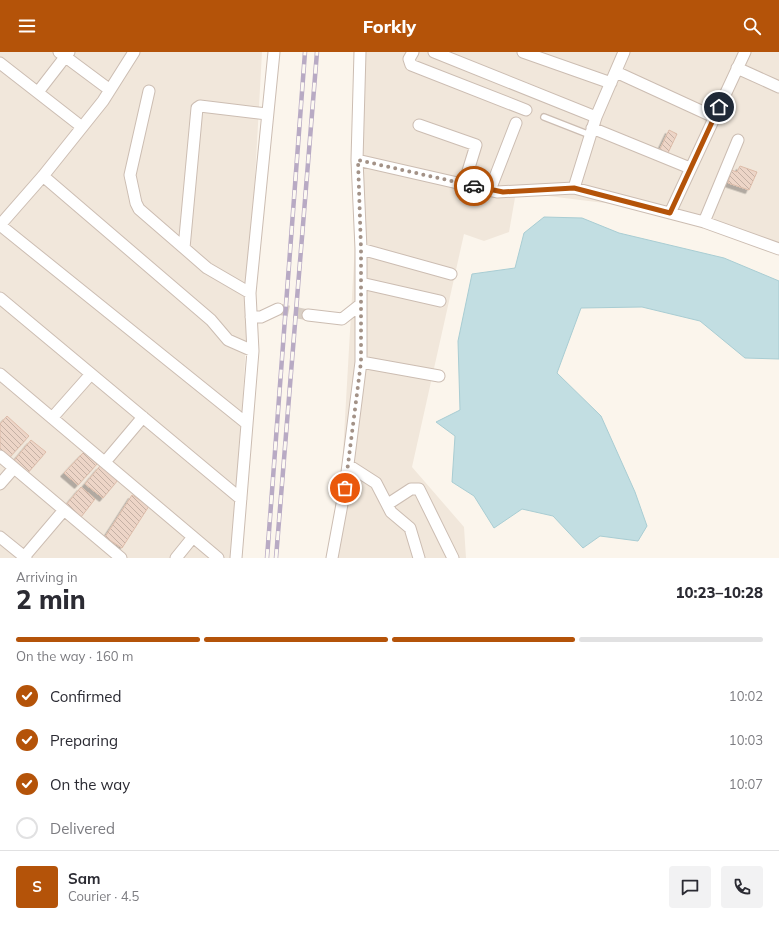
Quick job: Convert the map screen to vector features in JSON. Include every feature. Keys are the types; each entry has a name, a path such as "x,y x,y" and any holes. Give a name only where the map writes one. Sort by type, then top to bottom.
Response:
{"street":[{"path":"134,52 110,90 82,127 43,176 0,225 246,423"},
{"path":"236,558 253,351 250,293 274,52"},
{"path":"332,558 345,488 361,362 361,249 358,160 360,52"},
{"path":"413,52 409,60 411,65 526,110"},
{"path":"434,52 596,117"},
{"path":"523,52 611,83"},
{"path":"574,188 596,117 624,52"},
{"path":"670,213 745,52"},
{"path":"38,92 65,54 110,90"},
{"path":"0,63 82,127"},
{"path":"737,68 779,87"},
{"path":"616,72 714,117"},
{"path":"149,91 130,181 139,209 207,268 250,293"},
{"path":"184,248 197,108 200,106 267,114"},
{"path":"490,190 516,123"},
{"path":"419,125 476,145 464,184"},
{"path":"591,132 690,168"},
{"path":"704,222 738,140"},
{"path":"358,160 503,192 574,188 704,222 779,249"},
{"path":"43,176 211,320 228,340 253,351"},
{"path":"361,249 451,274"},
{"path":"361,283 440,301"},
{"path":"0,298 241,499"},
{"path":"308,315 342,319 361,304"},
{"path":"251,316 261,317 278,309"},
{"path":"361,362 439,376"},
{"path":"0,374 218,558"},
{"path":"52,418 91,374"},
{"path":"105,462 143,417"},
{"path":"0,456 121,558"},
{"path":"348,465 376,483 394,515 410,528 419,558"},
{"path":"0,484 14,468"},
{"path":"388,504 411,489 419,490 453,558"},
{"path":"0,537 25,557 64,510"},
{"path":"176,558 193,537"}],"lane":[{"path":"544,116 591,132"}],"shaded area":[{"path":"0,52 262,52 234,558 0,558"},
{"path":"366,52 779,52 779,253 669,211 516,192 509,232 484,241 464,234 412,467 464,527 466,558 337,558"}],"water":[{"path":"544,217 582,218 619,233 724,258 779,281 779,359 745,358 700,321 642,307 581,308 557,373 601,416 635,492 647,526 638,541 600,536 583,548 553,516 522,509 494,528 474,496 452,482 455,436 436,422 460,410 458,341 472,274 515,268 524,233"}],"building":[{"path":"669,130 677,134 667,155 659,151"},
{"path":"740,166 757,172 749,190 728,183 731,170 737,172"},
{"path":"7,416 29,436 9,458 0,450 0,424"},
{"path":"31,440 46,452 26,475 12,463"},
{"path":"84,452 97,464 78,485 64,473"},
{"path":"100,466 118,480 103,498 85,484"},
{"path":"81,487 95,499 81,517 66,505"},
{"path":"132,495 149,506 122,548 105,537"}],"tunnel":[{"path":"278,309 308,315"}],"railway":[{"path":"267,558 305,52"},
{"path":"276,558 317,52"}],"way so far":[{"path":"345,488 361,362 361,249 358,160 474,186"}],"route":[{"path":"474,186 497,192 574,188 670,213 719,107"}]}
